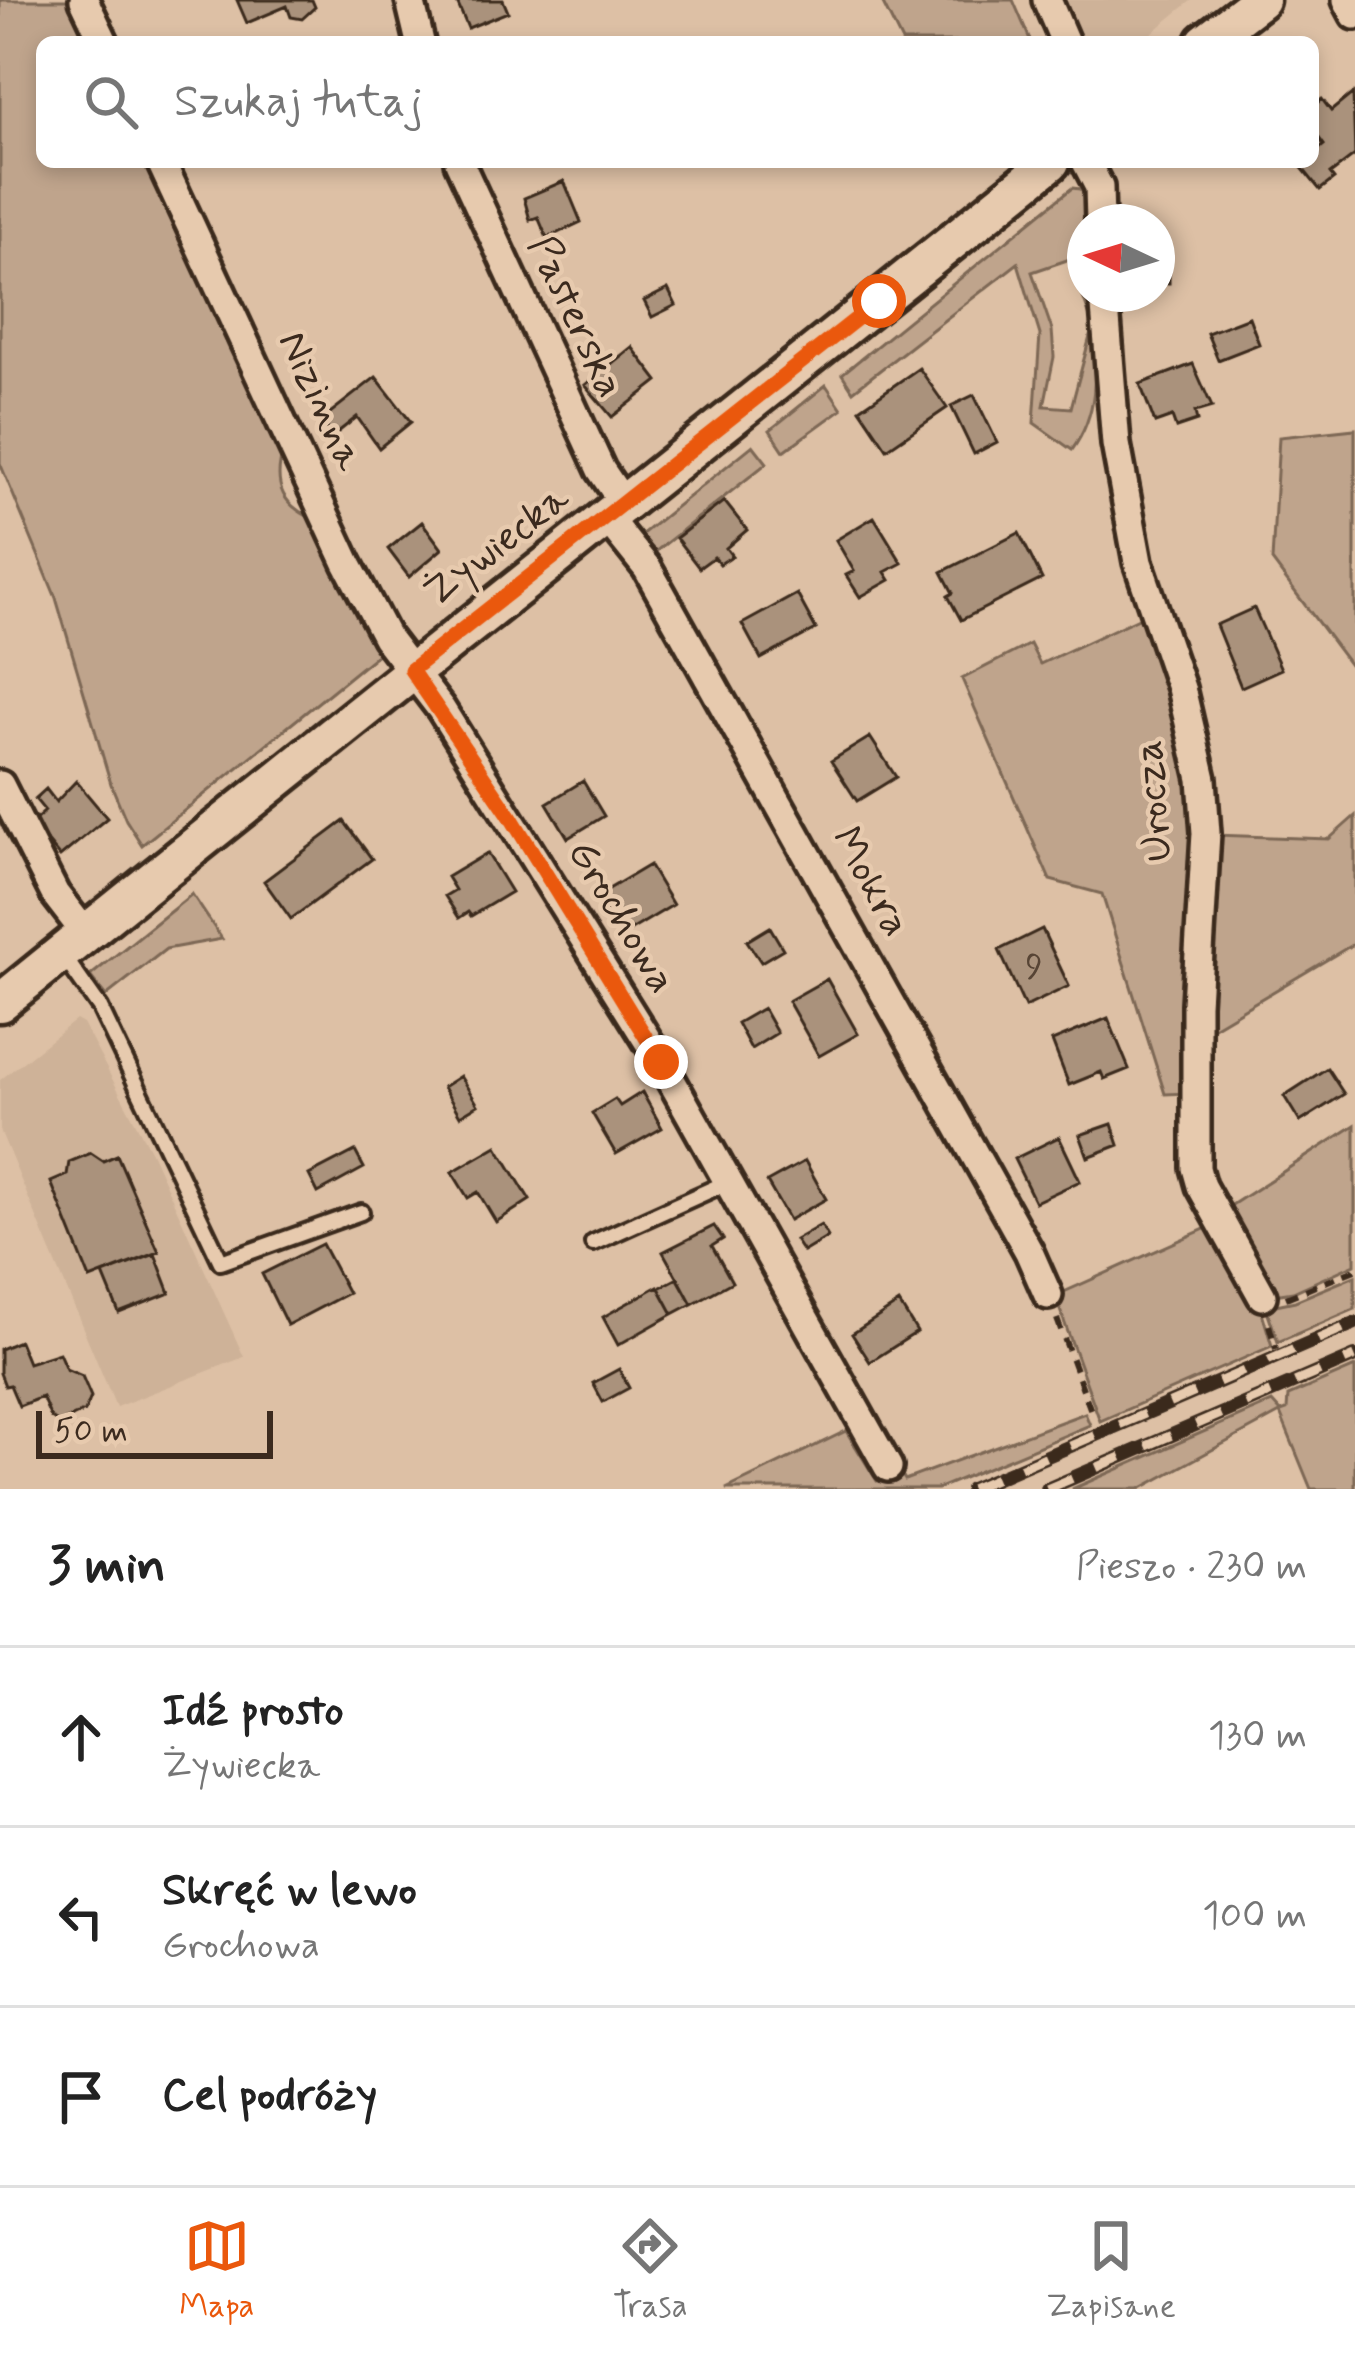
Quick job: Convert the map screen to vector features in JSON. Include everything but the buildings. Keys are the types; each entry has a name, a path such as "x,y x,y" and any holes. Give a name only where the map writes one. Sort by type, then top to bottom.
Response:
{"main road":[{"path":"1213,36 1260,0"},
{"name":"Żywiecka","path":"0,1003 1044,168"}],"street":[{"path":"84,0 101,36"},
{"path":"410,0 419,36"},
{"path":"1046,0 1062,36"},
{"path":"1347,0 1355,15"},
{"name":"Nizinna","path":"164,168 347,563 386,637 411,670"},
{"name":"Pasterska","path":"462,168 601,470 615,511"},
{"path":"1089,168 1099,187 1099,204"},
{"name":"Urocza","path":"1105,312 1116,444 1138,562 1181,688 1202,779 1206,833 1196,1004 1196,1168 1201,1186 1262,1296"},
{"name":"Mokra","path":"615,511 1029,1252 1048,1295"},
{"name":"Grochowa","path":"411,670 509,814 661,1062 888,1467"},
{"path":"0,785 55,894 74,944"}],"lane":[{"path":"74,944 221,1262 361,1212"},
{"path":"593,1243 728,1182"}],"path":[{"path":"1262,1296 1280,1300 1355,1270"},
{"path":"1048,1295 1091,1412"}],"shaded area":[{"path":"0,0 75,0 90,36 36,36 36,168 155,168 284,448 279,474 283,494 297,510 320,522 379,653 142,845 111,784 56,598 0,463"},
{"path":"881,0 1013,0 1028,36 899,36"},
{"path":"1054,0 1192,0 1148,36 1073,36"},
{"path":"1072,188 1086,196 1088,204 1067,204 1067,260 1032,272 1052,330 1054,357 1044,406 1071,408 1092,329 1095,377 1091,407 1072,450 1034,423 1040,335 1018,263 853,391 842,374"},
{"path":"826,385 842,409 784,451 770,430"},
{"path":"1355,429 1355,672 1272,561 1279,437"},
{"path":"753,445 767,463 650,556 641,535"},
{"path":"1145,615 1197,782 1188,1093 1165,1094 1102,894 1050,880 962,679 1030,644 1040,664"},
{"path":"1355,816 1355,943 1200,1035 1215,835 1329,839"},
{"path":"192,894 222,939 166,949 106,996 90,976"},
{"path":"76,1020 83,1024 151,1152 244,1357 116,1407 0,1130 0,1080"},
{"path":"1355,1125 1355,1264 1293,1292 1274,1295 1221,1212"},
{"path":"1216,1224 1259,1302 1272,1346 1100,1421 1055,1296"},
{"path":"1355,1276 1355,1309 1278,1342 1266,1307 1295,1301"},
{"path":"1355,1367 1355,1489 1311,1489 1280,1413 1140,1489 1072,1489 1272,1402 1281,1412 1287,1410 1288,1396"},
{"path":"1085,1413 1090,1425 937,1489 726,1489 846,1431 877,1481 901,1473 905,1480"}],"railway":[{"path":"971,1489 1355,1323"},
{"path":"1047,1489 1355,1356"}],"route":[{"path":"661,1062 509,814 411,670 879,301"}]}
